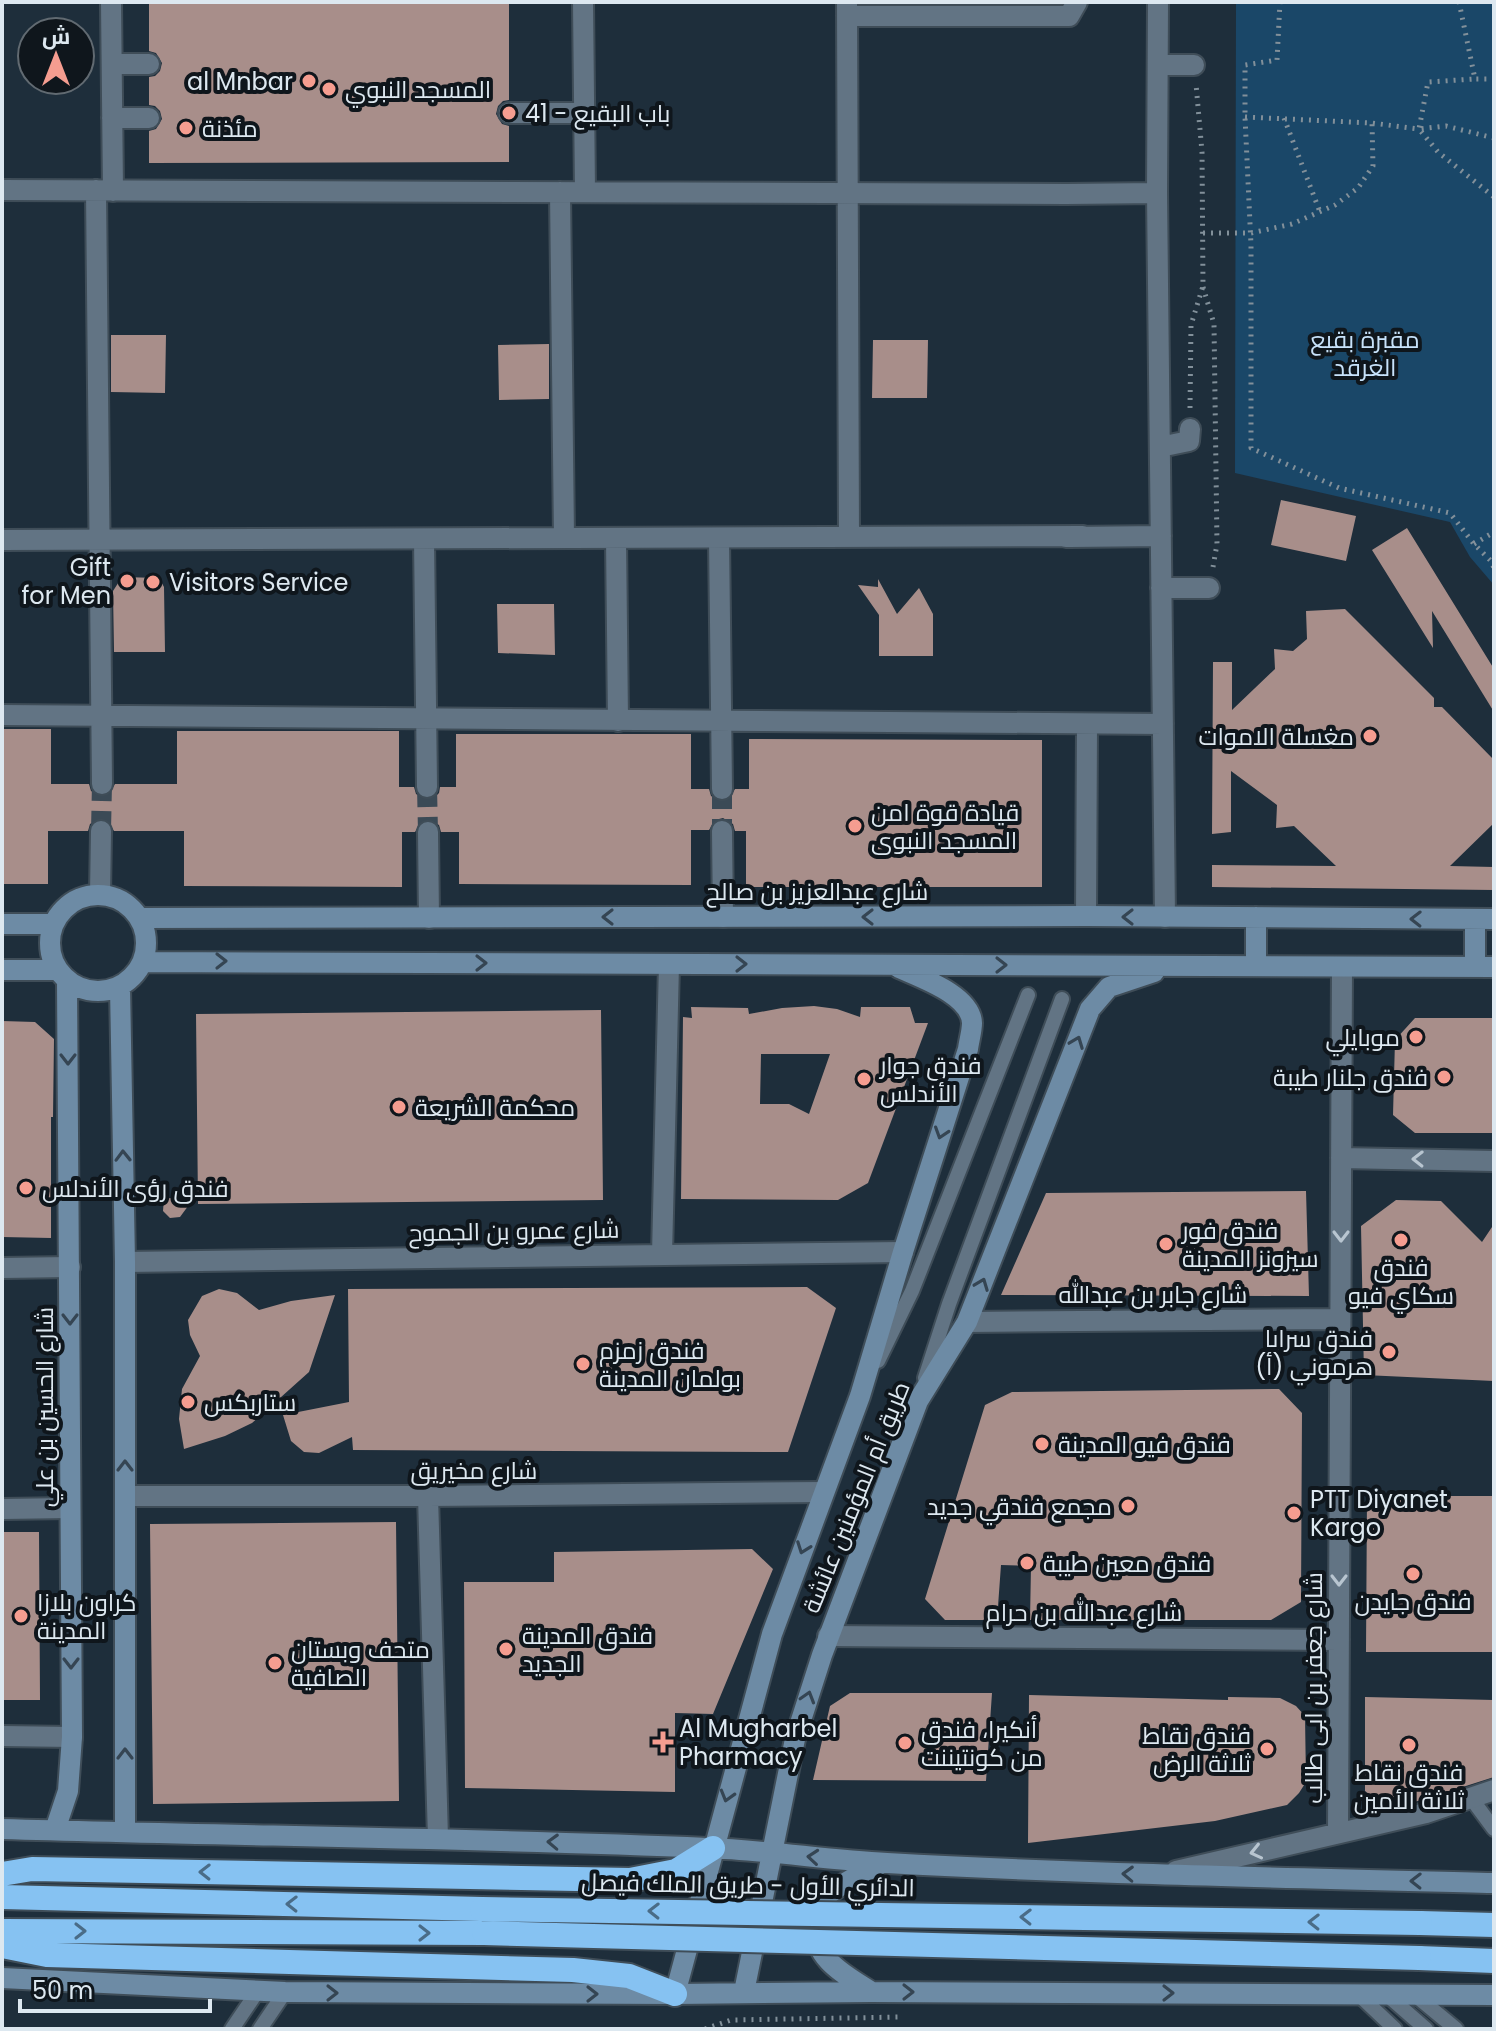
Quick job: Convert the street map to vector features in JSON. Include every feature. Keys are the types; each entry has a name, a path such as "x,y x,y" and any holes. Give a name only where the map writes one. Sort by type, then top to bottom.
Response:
{"highway":[{"path":"2,1874 32,1869 630,1880 676,1871 713,1848"},
{"name":"الدائري الأول - طريق الملك فيصل","path":"2,1897 1494,1925"},
{"path":"2,1931 484,1933 1494,1961"},
{"path":"2,1946 47,1955 587,1971 629,1976 675,1994"}],"main road":[{"path":"2,970 62,976 87,991 120,987 130,980 143,962 147,947 140,918 129,906 115,898 85,896 72,902 61,911 49,939 51,955 62,976"},
{"name":"شارع عبدالعزيز بن صالح","path":"140,918 1086,916 1484,919"},
{"path":"1256,917 1256,966"},
{"path":"143,962 1484,967 1484,919"},
{"path":"2,924 53,924"},
{"name":"طريق أم المؤمنين عائشة","path":"675,1994 772,1634 860,1396 968,1049 972,1021 962,1002 892,964"},
{"name":"طريق أم المؤمنين عائشة","path":"744,1992 795,1739 828,1636 918,1401 967,1322 1090,1009 1109,987 1146,974 1185,966"},
{"name":"شارع الحسين بن علي","path":"55,1830 68,1791 72,1737 70,1267 62,976"},
{"path":"120,987 125,1262 125,1832"},
{"path":"2,1829 438,1838 713,1848 882,1863 1159,1875 1494,1883"},
{"path":"871,1992 835,1968 820,1951 815,1928 818,1909 826,1896 882,1863"},
{"path":"2,1978 257,1992 1494,1995"}],"street":[{"path":"102,784 100,540 104,190 112,118 111,2"},
{"path":"583,2 585,192"},
{"path":"849,537 847,9 1069,16 1077,2"},
{"path":"1158,2 1157,193 1165,917"},
{"path":"112,64 149,64"},
{"path":"1158,65 1194,65"},
{"path":"509,113 584,113"},
{"path":"112,118 149,118"},
{"path":"2,190 1157,193"},
{"path":"560,192 564,538"},
{"path":"1160,447 1189,441 1190,429"},
{"path":"2,540 1161,536"},
{"path":"616,538 618,721"},
{"path":"719,538 722,789"},
{"path":"424,539 427,787"},
{"path":"1161,588 1209,588"},
{"path":"2,715 1163,724"},
{"path":"1086,916 1087,725"},
{"path":"100,895 101,831"},
{"path":"722,831 723,917"},
{"path":"428,832 429,918"},
{"path":"662,1255 669,964"},
{"name":"شارع جعفر بن ابى طالب","path":"1338,1833 1342,967"},
{"path":"1341,1158 1494,1161"},
{"name":"شارع عمرو بن الجموح","path":"125,1262 903,1252"},
{"path":"2,1268 70,1267"},
{"name":"شارع جابر بن عبدالله","path":"967,1322 1340,1319"},
{"name":"شارع مخيريق","path":"125,1496 823,1492"},
{"path":"428,1496 438,1838"},
{"path":"2,1509 70,1508"},
{"name":"شارع عبدالله بن حرام","path":"828,1636 1339,1640"},
{"path":"2,1736 72,1737"},
{"path":"1159,1875 1426,1813 1494,1790"}],"lane":[{"path":"860,1396 912,1291 1028,995"},
{"path":"918,1401 949,1304 1062,999"},
{"path":"1471,1798 1494,1829"},
{"path":"232,2029 257,1992"},
{"path":"260,2029 285,1992"},
{"path":"1358,1994 1395,2029"},
{"path":"1386,1994 1426,2029"},
{"path":"1415,1994 1456,2029"}],"path":[{"path":"1280,2 1277,60 1245,65 1251,233 1251,448 1339,488 1450,513 1494,568"},
{"path":"1459,2 1475,79"},
{"path":"1194,65 1202,152 1203,286 1214,324 1217,544"},
{"path":"308,74 308,84"},
{"path":"1419,129 1428,82 1494,79"},
{"path":"1245,117 1372,123 1419,129 1446,126 1494,138"},
{"path":"1284,118 1320,212"},
{"path":"1203,233 1251,233 1292,224 1335,205 1358,188 1373,166 1372,123"},
{"path":"1419,129 1438,152 1494,197"},
{"path":"1190,429 1191,325 1203,286"},
{"path":"1474,544 1494,532"},
{"path":"705,2029 731,2020 913,2017"}],"green space":[{"name":"مقبرة بقيع الغرقد","path":"1236,2 1494,2 1494,585 1470,557 1450,522 1235,473"}],"building":[{"name":"المسجد النبوي","path":"149,2 509,2 509,100 498,106 496,114 502,124 509,126 509,162 149,163 149,131 156,129 162,119 160,111 149,105 149,77 160,71 162,63 156,53 149,51"},
{"path":"111,335 166,335 165,393 111,392"},
{"path":"873,340 928,340 927,398 872,398"},
{"path":"549,344 549,399 499,400 498,345"},
{"path":"1281,500 1356,516 1346,561 1271,545"},
{"path":"1407,528 1494,669 1494,712 1432,611 1433,648 1372,550"},
{"path":"122,577 159,578 164,587 165,652 114,652 113,591"},
{"path":"878,579 897,614 919,588 933,614 933,656 879,656 879,615 858,585 878,587"},
{"path":"497,604 554,604 555,655 498,653"},
{"name":"مغسلة الاموات","path":"1345,609 1434,698 1434,707 1442,707 1494,760 1494,823 1450,866 1494,867 1494,890 1212,887 1212,865 1336,866 1294,826 1276,828 1277,805 1231,771 1231,832 1212,834 1213,662 1232,662 1232,710 1275,669 1274,649 1293,651 1307,639 1306,611"},
{"path":"2,729 51,729 51,784 89,784 91,791 101,797 109,795 115,784 177,784 177,731 399,731 399,787 414,787 416,794 426,800 434,798 440,787 456,787 456,734 691,734 691,789 709,789 711,796 721,802 729,800 735,789 749,789 749,739 1042,740 1042,887 746,887 746,831 735,831 733,824 723,818 715,820 709,830 691,830 691,885 459,884 459,832 441,832 439,825 429,819 421,821 415,832 402,832 402,887 184,886 184,831 114,831 108,820 100,818 90,824 88,831 48,831 48,884 2,884"},
{"name":"فندق جوار الأندلس","path":"814,1006 837,1009 860,1017 861,1007 910,1007 915,1023 928,1023 868,1183 838,1200 681,1199 683,1017 692,1018 691,1007 748,1008 749,1014","holes":["761,1054 830,1054 809,1114 789,1104 760,1104"]},
{"name":"محكمة الشريعة","path":"601,1010 603,1200 198,1204 196,1014"},
{"name":"فندق جلنار طيبة","path":"1415,1018 1494,1018 1494,1133 1415,1133 1393,1115 1395,1040"},
{"path":"2,1021 35,1022 54,1039 51,1238 2,1237"},
{"name":"فندق فور سيزونز المدينة","path":"1306,1191 1309,1296 1001,1295 1046,1193"},
{"path":"164,1198 194,1198 180,1217 170,1218 163,1211"},
{"path":"1396,1200 1441,1201 1482,1242 1494,1224 1494,1381 1364,1375 1361,1226"},
{"name":"فندق زمزم بولمان المدينة","path":"807,1287 836,1308 788,1452 353,1450 352,1437 319,1453 304,1452 291,1441 283,1415 349,1402 348,1289"},
{"path":"219,1289 237,1293 259,1310 291,1301 335,1295 309,1372 252,1423 225,1436 184,1449 179,1419 182,1389 200,1356 190,1335 188,1320 202,1296"},
{"name":"مجمع فندقي جديد","path":"1279,1389 1302,1413 1301,1602 1271,1620 1030,1620 1031,1566 1001,1565 997,1620 945,1620 925,1599 985,1405 1012,1392"},
{"name":"فندق جايدن","path":"1367,1496 1494,1496 1494,1652 1366,1652"},
{"name":"متحف وبستان الصافية","path":"396,1522 399,1801 153,1804 150,1524"},
{"name":"كراون بلازا المدينة","path":"2,1532 39,1532 40,1700 2,1700"},
{"path":"752,1549 773,1569 713,1714 675,1713 675,1792 465,1788 464,1582 554,1582 554,1552"},
{"name":"أنكيرا، فندق من كونتيننت","path":"850,1693 992,1693 986,1781 813,1780 830,1706"},
{"path":"1029,1695 1228,1700 1228,1697 1280,1698 1296,1706 1305,1716 1306,1782 1287,1805 1215,1821 1028,1843"},
{"name":"فندق نقاط ثلاثة الأمين","path":"1365,1697 1494,1700 1494,1777 1388,1808 1365,1791"}],"tunnel":[{"path":"101,831 102,784"},
{"path":"427,787 428,832"},
{"path":"722,789 722,831"}],"place":[{"name":"al Mnbar","path":"309,81"},
{"name":"المسجد النبوي","path":"329,89"},
{"name":"باب البقيع - 41","path":"509,113"},
{"name":"مئذنة","path":"186,128"},
{"name":"Gift for Men","path":"127,581"},
{"name":"Visitors Service","path":"153,582"},
{"name":"مغسلة الاموات","path":"1370,736"},
{"name":"قيادة قوة امن المسجد النبوى","path":"855,826"},
{"name":"موبايلي","path":"1416,1037"},
{"name":"فندق جلنار طيبة","path":"1444,1077"},
{"name":"فندق جوار الأندلس","path":"864,1079"},
{"name":"محكمة الشريعة","path":"399,1107"},
{"name":"فندق رؤى الأندلس","path":"26,1188"},
{"name":"فندق سكاي فيو","path":"1401,1240"},
{"name":"فندق فور سيزونز المدينة","path":"1166,1244"},
{"name":"فندق سرايا هرموني (أ)","path":"1389,1352"},
{"name":"فندق زمزم بولمان المدينة","path":"583,1364"},
{"name":"ستاربكس","path":"188,1402"},
{"name":"فندق فيو المدينة","path":"1042,1444"},
{"name":"مجمع فندقي جديد","path":"1128,1506"},
{"name":"PTT Diyanet Kargo","path":"1294,1513"},
{"name":"فندق معين طيبة","path":"1027,1563"},
{"name":"فندق جايدن","path":"1413,1574"},
{"name":"كراون بلازا المدينة","path":"21,1616"},
{"name":"فندق المدينة الجديد","path":"506,1649"},
{"name":"متحف وبستان الصافية","path":"275,1663"},
{"name":"Al Mugharbel Pharmacy","path":"663,1742"},
{"name":"أنكيرا، فندق من كونتيننت","path":"905,1743"},
{"name":"فندق نقاط ثلاثة الأمين","path":"1409,1745"},
{"name":"فندق نقاط ثلاثة الرض","path":"1267,1749"}]}
